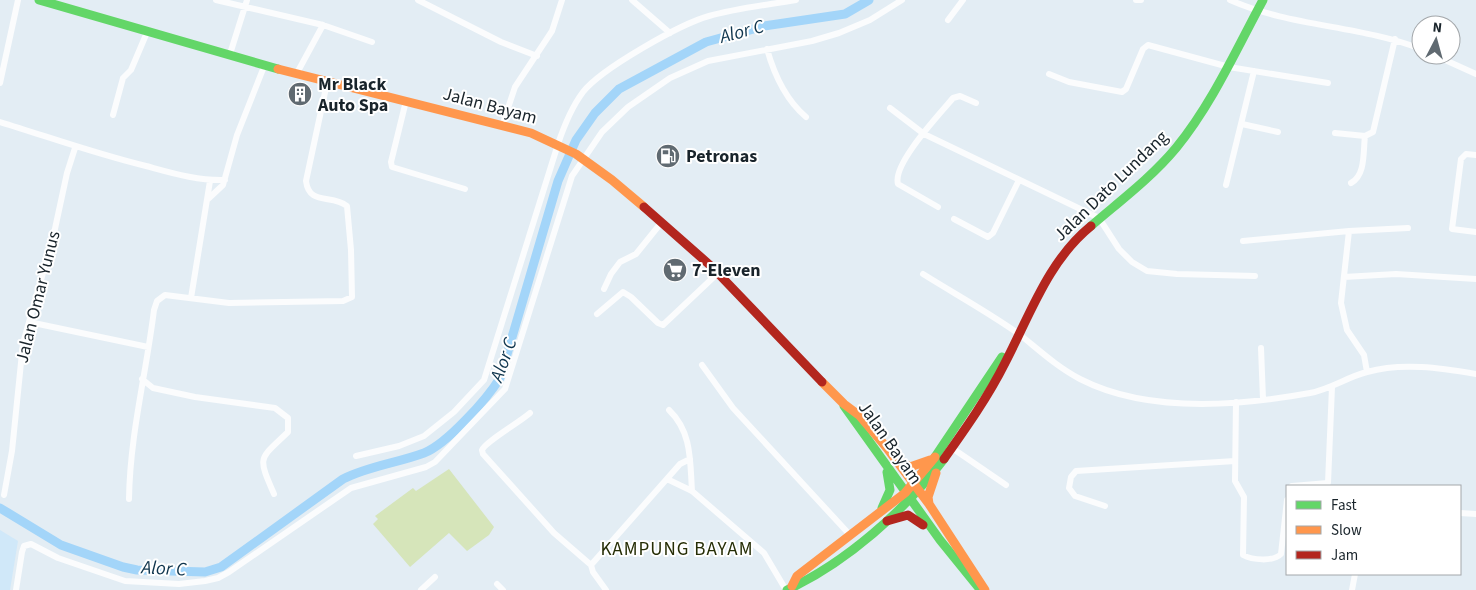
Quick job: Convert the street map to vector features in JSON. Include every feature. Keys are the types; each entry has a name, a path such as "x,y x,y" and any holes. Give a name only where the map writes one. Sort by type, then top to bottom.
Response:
{"main road":[{"name":"Jalan Bayam","path":"39,0 327,83 502,126 560,145 580,156 624,189 718,273 844,404 851,420 883,451 929,504 985,590"},
{"name":"Jalan Dato Lundang","path":"937,460 952,448 995,381 1013,344 1064,252 1099,218 1158,167 1175,149 1194,124 1229,67 1263,0"},
{"name":"Jalan Dato Lundang","path":"788,589 804,582 885,521 908,497 937,460 988,376 1013,344"},
{"name":"Jalan Bayam","path":"883,451 908,497 935,535"},
{"path":"883,451 902,464 911,467 921,466 937,460"},
{"path":"876,516 891,492 892,482 883,451"},
{"path":"929,504 928,496 937,460"},
{"name":"Jalan Dato Lundang","path":"788,589 797,576 850,535 876,516 908,497"},
{"path":"885,521 908,516 916,519 935,535 981,590"}],"street":[{"path":"0,83 18,0"},
{"path":"216,0 246,3 323,25 372,42"},
{"path":"418,0 500,42 537,56"},
{"path":"502,126 515,87 537,56 558,16 562,0"},
{"path":"632,0 670,33"},
{"path":"356,456 399,446 424,436 454,412 484,380 568,117 584,91 610,69 689,22 709,16 796,0"},
{"path":"16,590 22,552 24,546 30,544 36,545 58,558 110,578 140,587 218,578 271,545 352,488 426,467 441,457 505,389 572,176 580,156 602,132 628,107 670,78 708,61 839,34 870,20 902,0"},
{"path":"948,20 963,0"},
{"path":"1136,0 1141,0"},
{"path":"1230,0 1257,12 1320,26 1395,39 1411,45"},
{"path":"230,54 246,3"},
{"path":"297,73 323,25"},
{"path":"113,115 123,78 131,70 148,30"},
{"path":"1335,133 1365,136 1373,132 1395,39"},
{"path":"1049,74 1069,82 1122,92 1126,89 1143,49 1148,45 1229,67 1328,83"},
{"path":"767,49 777,78 799,111 806,117"},
{"path":"208,200 219,190 225,180 237,135 265,64"},
{"path":"1456,65 1476,74"},
{"path":"1226,186 1254,71"},
{"path":"128,499 129,459 157,301 165,295 229,303 343,301 352,297 351,250 346,206 312,196 307,190 306,181 327,83"},
{"path":"938,208 898,184 896,178 907,155 955,96 966,97 976,102"},
{"path":"406,101 391,162 392,167 465,189"},
{"path":"890,108 924,134 1099,218 1119,249 1132,262 1147,271 1177,274 1254,276"},
{"path":"0,122 48,136 76,148 210,181 225,180"},
{"path":"1242,124 1278,132"},
{"path":"1351,183 1357,180 1361,171 1365,136"},
{"name":"Jalan Omar Yunus","path":"4,495 8,479 22,350 67,173 76,148"},
{"path":"1476,155 1466,154 1461,159 1452,229 1476,232"},
{"path":"954,219 988,237 993,233 1019,180"},
{"path":"191,298 210,181"},
{"path":"604,289 610,274 620,262 636,254 661,223"},
{"path":"1243,241 1348,231 1408,228"},
{"path":"1348,231 1341,302 1347,330 1364,355 1367,372"},
{"path":"597,314 623,292 632,296 658,324 663,324 718,273"},
{"path":"922,274 1019,334 1062,368 1109,392 1156,400 1236,402 1311,392 1332,387 1367,372 1413,366 1476,374"},
{"path":"1344,277 1396,274 1476,279"},
{"path":"30,322 148,347"},
{"path":"1261,348 1260,377 1263,399"},
{"path":"702,365 734,408 850,535"},
{"path":"142,379 153,388 195,398 275,408 288,418 288,432 264,454 261,462 274,494"},
{"path":"1330,485 1332,387"},
{"path":"1236,402 1235,482 1244,498 1243,555 1248,558 1272,559 1281,554 1286,509"},
{"path":"668,410 679,420 683,428 690,459 692,491"},
{"path":"530,413 517,424 486,443 482,450 483,454 554,533 591,565 593,572 606,590"},
{"path":"952,448 1006,485"},
{"path":"591,565 680,464 690,459"},
{"path":"1105,506 1076,496 1069,488 1071,477 1076,471 1235,461"},
{"path":"667,479 692,491 764,553 788,589"},
{"path":"1461,514 1476,514"},
{"path":"1352,590 1355,575"},
{"path":"421,590 435,577"},
{"path":"497,584 503,590"}],"shaded area":[{"path":"0,530 18,541 10,590 0,590"}],"green space":[{"path":"449,469 494,527 489,535 467,551 449,533 410,567 373,524 378,519 375,516 413,488 416,491"}],"waterway":[{"name":"Alor C","path":"0,508 61,545 123,567 137,570 205,572 221,567 343,479 363,471 424,453 433,448 466,420 500,378 558,181 576,140 595,113 619,89 706,42 764,26 845,14 869,0"}],"traffic: fast":[{"path":"39,0 278,69"},
{"path":"1091,226 1156,169 1189,131 1223,76 1263,0"},
{"path":"935,457 1002,357"},
{"path":"844,406 940,540 979,588"},
{"path":"787,590 831,565 873,534 911,497 944,459"},
{"path":"882,508 890,490 887,472"}],"traffic: slow":[{"path":"278,69 531,133 576,154 612,180 644,207"},
{"path":"822,382 844,404 860,416 887,448 929,504 985,590"},
{"path":"792,586 797,576 905,493 935,457"},
{"path":"899,461 910,467 930,460"},
{"path":"929,504 928,497 936,473"}],"traffic: jam":[{"path":"644,207 712,267 822,382"},
{"path":"944,459 991,388 1051,272 1076,240 1091,226"},
{"path":"887,521 908,515 923,525"}],"place":[{"name":"Mr Black Auto Spa","path":"300,94"},
{"name":"Petronas","path":"668,156"},
{"name":"7-Eleven","path":"675,270"}],"district":[{"name":"KAMPUNG BAYAM","path":"677,549"}]}
